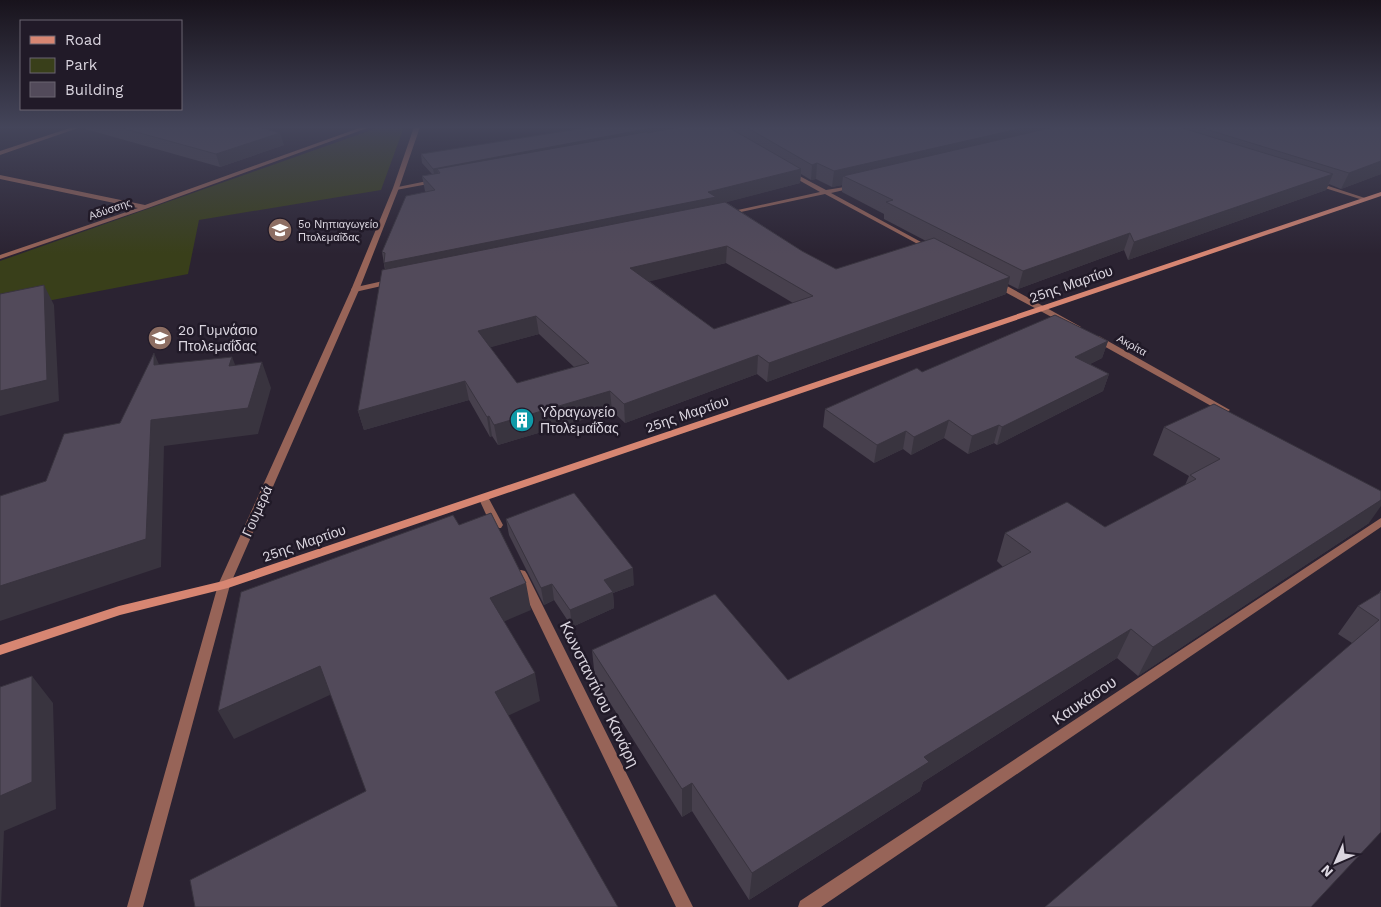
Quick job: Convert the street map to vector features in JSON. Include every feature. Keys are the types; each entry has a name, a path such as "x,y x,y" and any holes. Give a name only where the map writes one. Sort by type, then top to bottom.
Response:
{"main road":[{"name":"25ης Μαρτίου","path":"0,650 119,611 224,585 1381,194"}],"street":[{"name":"Αδύσσης","path":"0,257 250,169"},
{"name":"Γουμερά","path":"134,907 224,585 355,290 402,169"},
{"path":"784,169 824,193 938,253"},
{"path":"0,177 146,207"},
{"path":"396,188 444,179"},
{"path":"1308,181 1365,199"},
{"path":"717,215 862,184"},
{"path":"355,290 398,280"},
{"name":"Ακρίτα","path":"991,280 1234,415"},
{"path":"483,497 505,542"},
{"name":"Καυκάσου","path":"806,907 1381,522"},
{"name":"Κωνσταντίνου Κανάρη","path":"514,560 685,907"}],"green space":[{"path":"260,169 389,169 381,190 199,220 188,274 0,310 0,261"}],"building":[{"path":"437,169 800,169 708,192 716,197 384,263 385,253 382,252 406,196 435,190 422,176 440,173"},
{"path":"872,169 1318,169 1333,174 1134,242 1130,233 1023,271 886,202 893,200 843,176"},
{"path":"1337,169 1359,169 1349,173"},
{"path":"725,202 802,251 836,269 934,238 1010,277 769,363 758,355 624,404 610,391 494,425 465,381 358,411 382,270","holes":["727,246 813,296 714,329 630,268","536,316 589,363 517,383 478,331"]},
{"path":"44,285 47,380 0,391 0,294"},
{"path":"1055,315 1108,341 1075,357 1109,374 1002,427 999,425 972,436 949,420 914,437 906,431 877,445 825,409 917,368 922,372"},
{"path":"154,353 154,365 232,357 229,366 262,362 248,408 151,420 146,539 0,586 0,496 46,481 64,434 120,423"},
{"path":"1214,404 1381,491 1381,500 1153,647 1131,629 924,757 929,762 752,873 692,783 682,789 592,650 715,594 788,680 1031,552 1005,533 1067,502 1105,527 1196,479 1190,475 1220,459 1164,427"},
{"path":"574,493 633,568 604,580 613,592 570,610 552,584 541,588 506,519"},
{"path":"491,513 526,583 490,598 535,673 495,692 618,907 195,907 190,880 366,791 320,666 218,711 241,592 453,515 459,525"},
{"path":"1381,592 1381,832 1311,907 1045,907 1379,620 1358,606"},
{"path":"32,676 32,782 0,796 0,687"}],"place":[{"name":"5ο Νηπιαγωγείο Πτολεμαΐδας","path":"280,230"},
{"name":"2ο Γυμνάσιο Πτολεμαΐδας","path":"160,338"},
{"name":"Υδραγωγείο Πτολεμαΐδας","path":"522,420"}]}
